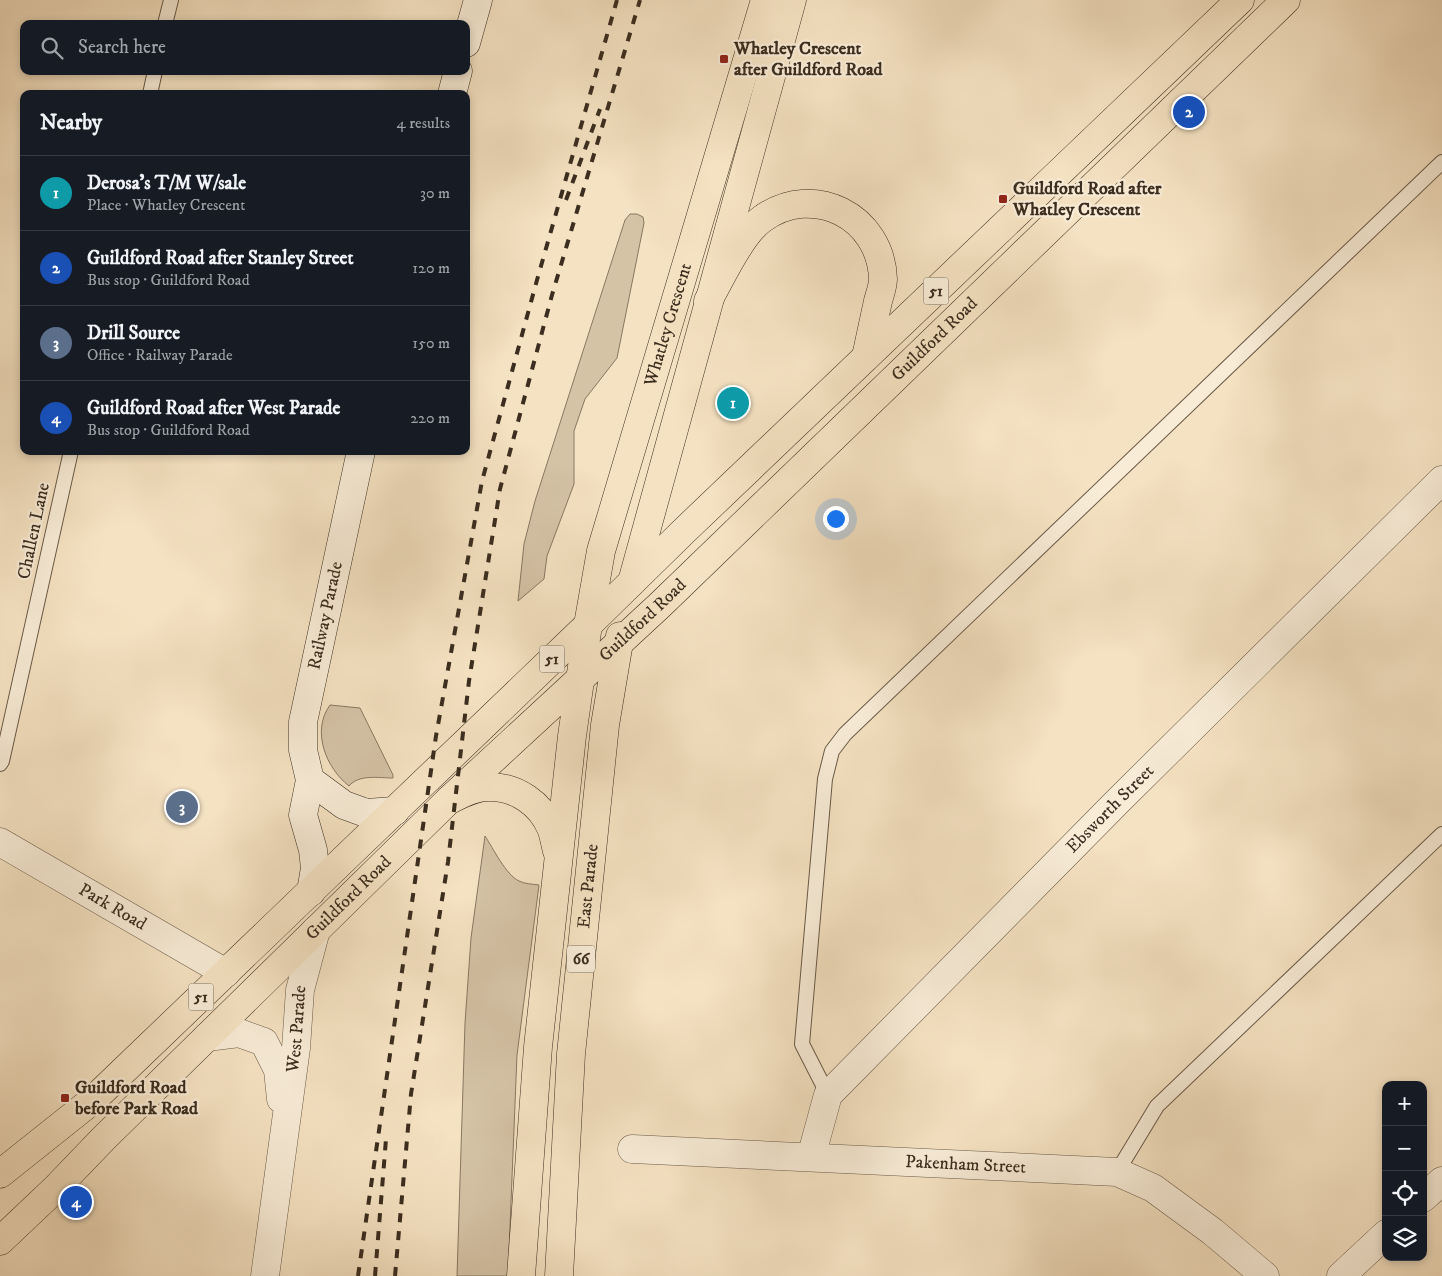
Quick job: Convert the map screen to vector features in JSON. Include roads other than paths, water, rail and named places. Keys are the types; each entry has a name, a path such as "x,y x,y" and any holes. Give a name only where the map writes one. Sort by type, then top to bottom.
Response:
{"main road":[{"name":"Whatley Crescent","path":"583,652 601,552 765,0"},
{"name":"Whatley Crescent","path":"621,630 632,582 708,301 792,0"},
{"name":"Guildford Road","path":"0,1174 94,1098 1240,0"},
{"name":"Guildford Road","path":"0,1241 449,800 580,679 621,630 660,605 1286,0"},
{"path":"708,301 745,238 761,220 782,208 806,203 830,206 852,217 869,234 880,256 883,280 866,357"},
{"name":"East Parade","path":"559,1276 571,1054 605,725 621,630"},
{"name":"East Parade","path":"521,1276 538,1047 583,652"},
{"name":"51","path":"449,800 469,790 489,786 516,791 537,806 551,828 559,858"}],"street":[{"path":"470,28 478,0"},
{"path":"453,90 457,75"},
{"name":"Railway Parade","path":"311,892 314,868 313,850 303,815 310,780 303,750 303,722 360,455"},
{"name":"Ebsworth Street","path":"811,1157 828,1095 1111,808 1442,480"},
{"path":"310,780 344,805 366,813 395,811"},
{"name":"Park Road","path":"0,842 226,973"},
{"name":"West Parade","path":"265,1276 296,1048 300,990 316,930"},
{"name":"West Parade","path":"207,1037 239,1033 264,1042 278,1070 285,1130"},
{"name":"Pakenham Street","path":"632,1149 1117,1172 1153,1188 1213,1232 1265,1276"},
{"path":"1427,1194 1442,1181"},
{"path":"1341,1276 1382,1238"}],"lane":[{"path":"166,20 171,0"},
{"path":"151,90 154,75"},
{"path":"828,1095 802,1044 825,779 832,751 852,727 1442,162"},
{"name":"Challen Lane","path":"0,764 70,455"},
{"path":"1117,1172 1157,1106 1442,834"}],"railway":[{"path":"358,1276 436,736 482,481 617,0"},
{"path":"395,1276 411,1094 448,862 469,681 500,489 552,295 640,0"},
{"path":"566,200 600,109"},
{"path":"375,1276 386,1139"}],"place":[{"name":"Whatley Crescent after Guildford Road","path":"724,59"},
{"name":"Guildford Road after Stanley Street","path":"1189,112"},
{"name":"Guildford Road after Whatley Crescent","path":"1003,199"},
{"name":"Derosa’s T/M W/sale","path":"733,403"},
{"name":"Drill Source","path":"182,807"},
{"name":"Guildford Road before Park Road","path":"65,1098"},
{"name":"Guildford Road after West Parade","path":"76,1202"}]}
